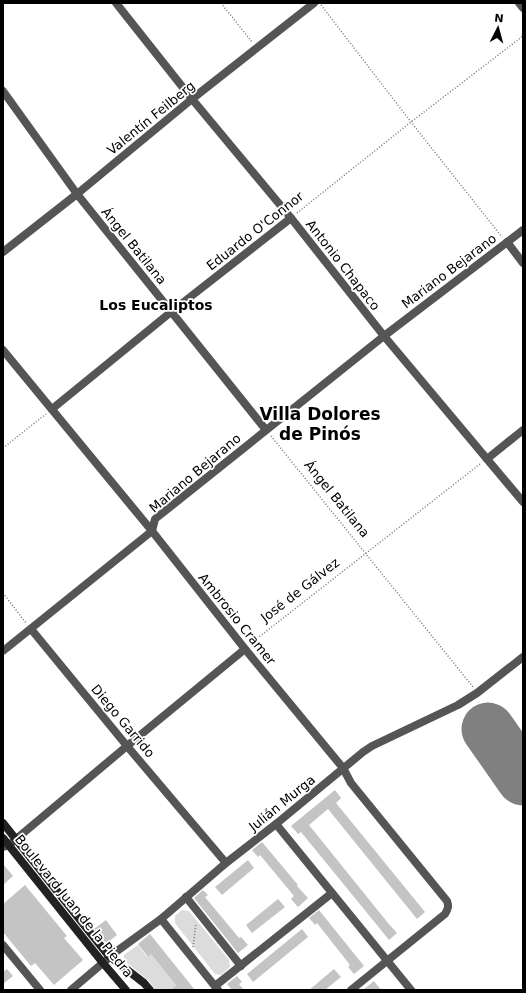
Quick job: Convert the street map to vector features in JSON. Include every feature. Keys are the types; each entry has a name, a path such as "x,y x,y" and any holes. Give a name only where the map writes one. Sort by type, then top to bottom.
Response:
{"main road":[{"name":"Boulevard Juan de la Piedra","path":"3,823 111,958 144,982 150,990"},
{"name":"Boulevard Juan de la Piedra","path":"3,838 6,846 126,990"}],"street":[{"name":"Antonio Chapaco","path":"116,3 192,99 291,218 384,336 523,502"},
{"name":"Valentín Feilberg","path":"3,252 77,194 192,99 314,3"},
{"path":"519,3 523,8"},
{"name":"Ángel Batilana","path":"3,91 77,194 266,430"},
{"name":"Eduardo O'Connor","path":"52,410 171,312 291,218"},
{"name":"Mariano Bejarano","path":"3,652 152,531 155,519 384,336 523,230"},
{"path":"506,242 523,263"},
{"name":"Ambrosio Cramer","path":"3,350 152,531 244,649 343,768 351,783 447,901 448,909 445,914 387,960"},
{"path":"487,459 523,430"},
{"name":"Diego Garrido","path":"31,629 226,863"},
{"path":"6,846 244,649"},
{"name":"Julián Murga","path":"71,990 111,958 117,951 161,918 226,863 372,746 448,711 478,693 523,657"},
{"path":"276,824 411,990"},
{"path":"161,918 217,988 241,966 332,893"},
{"path":"186,897 241,966"},
{"path":"3,945 40,990"},
{"path":"351,990 387,960"}],"path":[{"path":"221,3 257,48"},
{"path":"320,3 411,122 506,242"},
{"name":"Eduardo O'Connor","path":"291,218 411,122 523,36"},
{"path":"3,448 52,410"},
{"name":"Ángel Batilana","path":"266,430 478,693"},
{"name":"José de Gálvez","path":"244,649 487,459"},
{"path":"3,593 31,629"},
{"path":"192,957 198,911"}],"shaded area":[{"path":"182,910 189,911 229,960 230,967 221,975 215,974 175,923 175,916"},
{"path":"138,945 147,957 151,954 176,985 173,988 174,990 156,990 149,981 125,961 124,955"}],"building":[{"path":"335,790 341,798 336,803 425,912 417,919 328,809 309,825 397,933 389,940 301,832 298,834 291,826"},
{"path":"262,842 308,898 298,907 291,899 294,896 260,855 258,857 252,850"},
{"path":"248,860 254,868 222,895 215,887"},
{"path":"3,864 13,876 3,885"},
{"path":"25,885 67,936 64,938 83,960 54,985 35,963 31,966 3,932 3,904"},
{"path":"203,890 208,895 205,897 239,938 241,937 248,945 238,953 194,898"},
{"path":"278,899 285,907 252,933 246,925"},
{"path":"319,910 364,966 354,974 348,967 350,965 317,923 315,925 309,918"},
{"path":"106,920 117,935 108,942 105,942 94,929"},
{"path":"302,929 308,937 253,982 247,974"},
{"path":"150,934 195,990 171,990 176,985 151,954 148,957 138,944"},
{"path":"7,969 13,976 3,984 3,972"},
{"path":"334,969 341,977 325,990 309,990"},
{"path":"237,976 242,982 239,984 244,990 232,990 227,984"},
{"path":"374,981 381,990 363,990"}],"runway":[{"path":"488,729 523,779"}],"district":[{"name":"Los Eucaliptos","path":"156,305"},
{"name":"Villa Dolores de Pinós","path":"320,424"}]}
